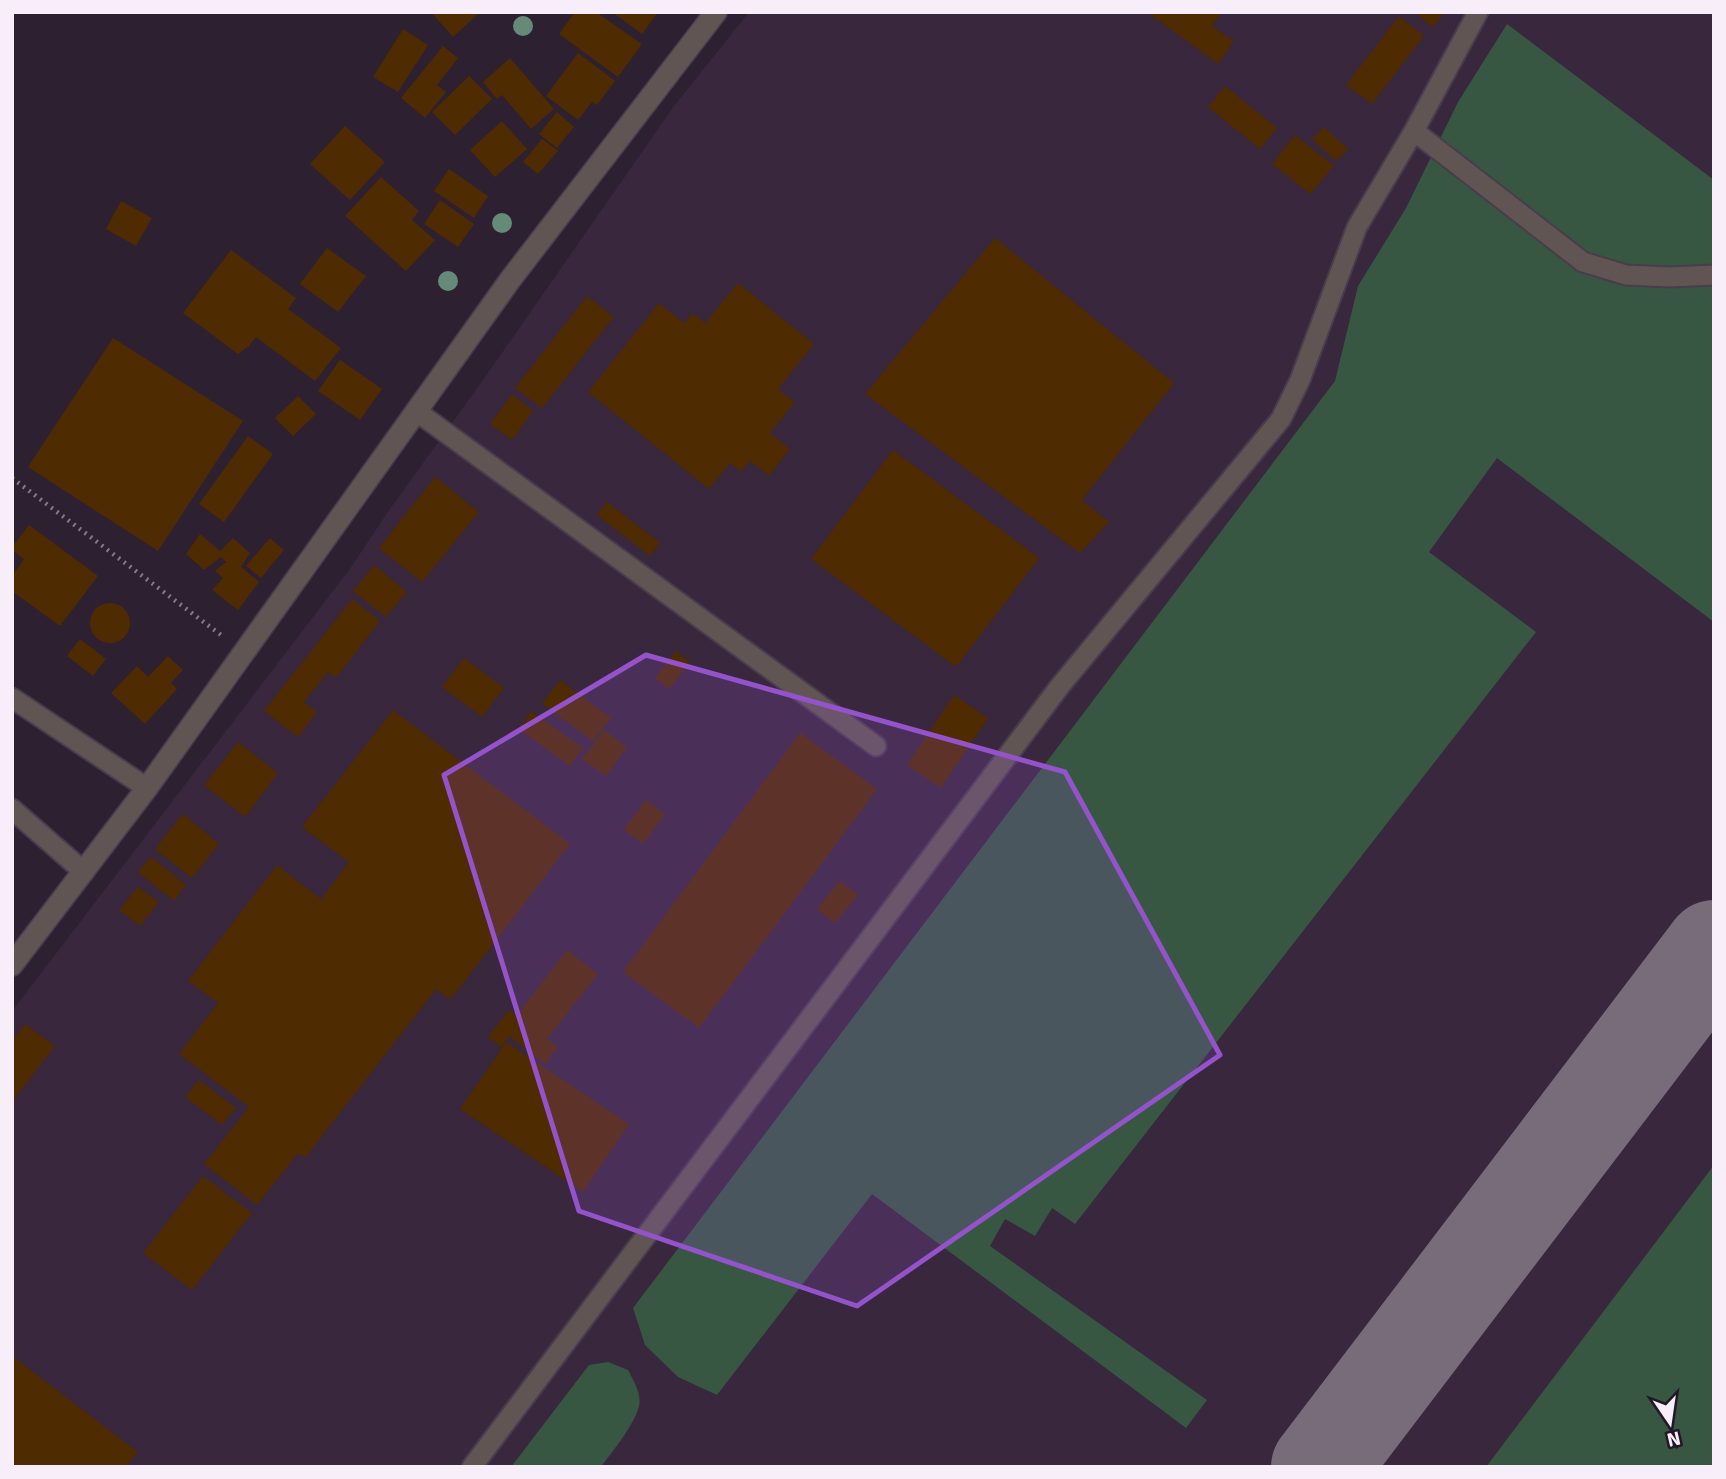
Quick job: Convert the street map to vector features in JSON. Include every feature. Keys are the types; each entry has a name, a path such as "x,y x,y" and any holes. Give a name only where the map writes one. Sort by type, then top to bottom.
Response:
{"street":[{"path":"12,965 147,788 510,280 716,12"}],"lane":[{"path":"472,1467 1060,686 1281,419 1300,380 1357,227 1415,131 1478,12"},
{"path":"1415,131 1583,262 1626,275 1714,275"},
{"path":"416,411 876,746"},
{"path":"12,698 147,788"},
{"path":"12,809 84,872"}],"path":[{"path":"12,478 244,653"}],"highlighted area":[{"path":"646,655 1065,772 1220,1055 857,1306 579,1211 444,775"}],"shaded area":[{"path":"749,12 1714,12 1714,1467 12,1467 12,1011 349,570 674,106"}],"green space":[{"path":"1507,24 1714,180 1714,622 1497,458 1429,552 1536,632 1075,1224 1052,1208 1035,1236 1005,1219 990,1246 1207,1400 1186,1428 872,1194 717,1395 678,1377 645,1345 633,1308 1335,381 1358,286 1406,208 1458,102"},
{"path":"1714,1165 1714,1467 1486,1467"},
{"path":"608,1362 628,1370 640,1401 628,1429 601,1467 511,1467 589,1365"}],"building":[{"path":"431,12 480,12 453,37"},
{"path":"575,12 596,12 642,44 618,77 559,34"},
{"path":"612,12 658,12 642,34"},
{"path":"1147,12 1222,12 1212,26 1234,41 1218,64"},
{"path":"1414,12 1442,12 1444,13 1433,27"},
{"path":"1399,16 1424,36 1372,104 1346,85"},
{"path":"403,29 428,45 398,92 373,77"},
{"path":"443,46 458,58 437,85 446,92 425,118 401,98"},
{"path":"578,53 615,81 597,105 592,102 578,120 546,96"},
{"path":"510,58 554,109 531,129 502,95 497,99 483,82"},
{"path":"469,76 492,99 455,135 432,112"},
{"path":"1225,86 1277,128 1260,149 1208,107"},
{"path":"557,112 574,127 557,148 539,134"},
{"path":"502,121 527,149 495,177 470,150"},
{"path":"345,126 385,162 350,200 310,164"},
{"path":"1324,127 1348,149 1336,161 1312,139"},
{"path":"1295,135 1334,166 1310,194 1272,164"},
{"path":"542,139 558,151 538,174 523,162"},
{"path":"449,169 488,196 474,218 434,191"},
{"path":"381,177 419,211 412,220 435,240 406,271 345,216"},
{"path":"440,200 474,224 458,247 424,224"},
{"path":"121,201 152,218 136,246 106,229"},
{"path":"995,238 1174,383 1082,500 1109,522 1080,553 865,394"},
{"path":"327,248 366,276 338,312 300,284"},
{"path":"231,250 296,298 288,309 341,348 315,381 256,337 238,354 183,313"},
{"path":"738,283 814,344 778,389 795,402 770,433 790,449 769,476 750,461 741,472 730,463 709,489 588,392 659,303 684,323 693,313 705,323"},
{"path":"587,296 614,317 542,408 515,388"},
{"path":"113,338 243,421 158,551 28,467"},
{"path":"340,360 382,389 360,420 318,391"},
{"path":"512,394 533,411 512,440 490,424"},
{"path":"298,396 316,414 293,436 275,418"},
{"path":"248,436 273,454 224,522 199,504"},
{"path":"893,450 1039,558 956,667 811,559"},
{"path":"435,477 479,512 422,582 379,548"},
{"path":"607,502 660,543 650,556 597,515"},
{"path":"29,525 98,576 60,626 12,591 12,576 24,559 12,550 12,547"},
{"path":"200,534 220,551 233,538 250,553 241,567 259,582 238,610 212,590 223,578 215,571 226,562 221,557 204,570 186,554"},
{"path":"270,538 284,550 261,578 246,566"},
{"path":"374,565 407,592 386,617 353,591"},
{"path":"352,599 380,621 336,678 328,672 304,702 317,712 298,737 264,711"},
{"path":"110,603 124,609 130,623 124,637 110,643 96,637 90,623 96,609"},
{"path":"80,639 106,659 93,676 67,656"},
{"path":"676,651 690,662 669,689 655,678"},
{"path":"168,656 183,670 171,683 177,689 145,724 111,693 137,666 148,677"},
{"path":"464,658 504,688 482,717 442,687"},
{"path":"560,680 611,718 593,741 542,704"},
{"path":"954,695 988,718 941,788 907,765"},
{"path":"393,710 570,844 450,1000 436,989 305,1158 298,1153 257,1205 204,1164 249,1107 179,1054 218,1003 188,981 277,865 321,899 349,862 302,827"},
{"path":"531,711 583,748 570,766 519,729"},
{"path":"604,730 627,747 606,776 582,759"},
{"path":"800,733 877,789 699,1028 623,972"},
{"path":"238,742 278,773 245,817 204,785"},
{"path":"646,800 665,814 643,844 624,830"},
{"path":"183,814 219,844 192,878 155,849"},
{"path":"151,857 186,885 174,901 138,872"},
{"path":"840,881 858,895 835,923 817,909"},
{"path":"138,887 159,902 140,926 119,910"},
{"path":"567,950 598,974 547,1039 558,1047 545,1064 509,1036 501,1047 488,1037 509,1010 517,1015"},
{"path":"25,1024 55,1046 12,1102 12,1041"},
{"path":"506,1042 629,1124 583,1192 460,1109"},
{"path":"199,1080 236,1108 222,1125 185,1097"},
{"path":"203,1176 252,1213 192,1290 143,1253"},
{"path":"12,1356 138,1452 126,1467 12,1467"}],"taxiway":[{"path":"1320,1467 1714,949"}]}
